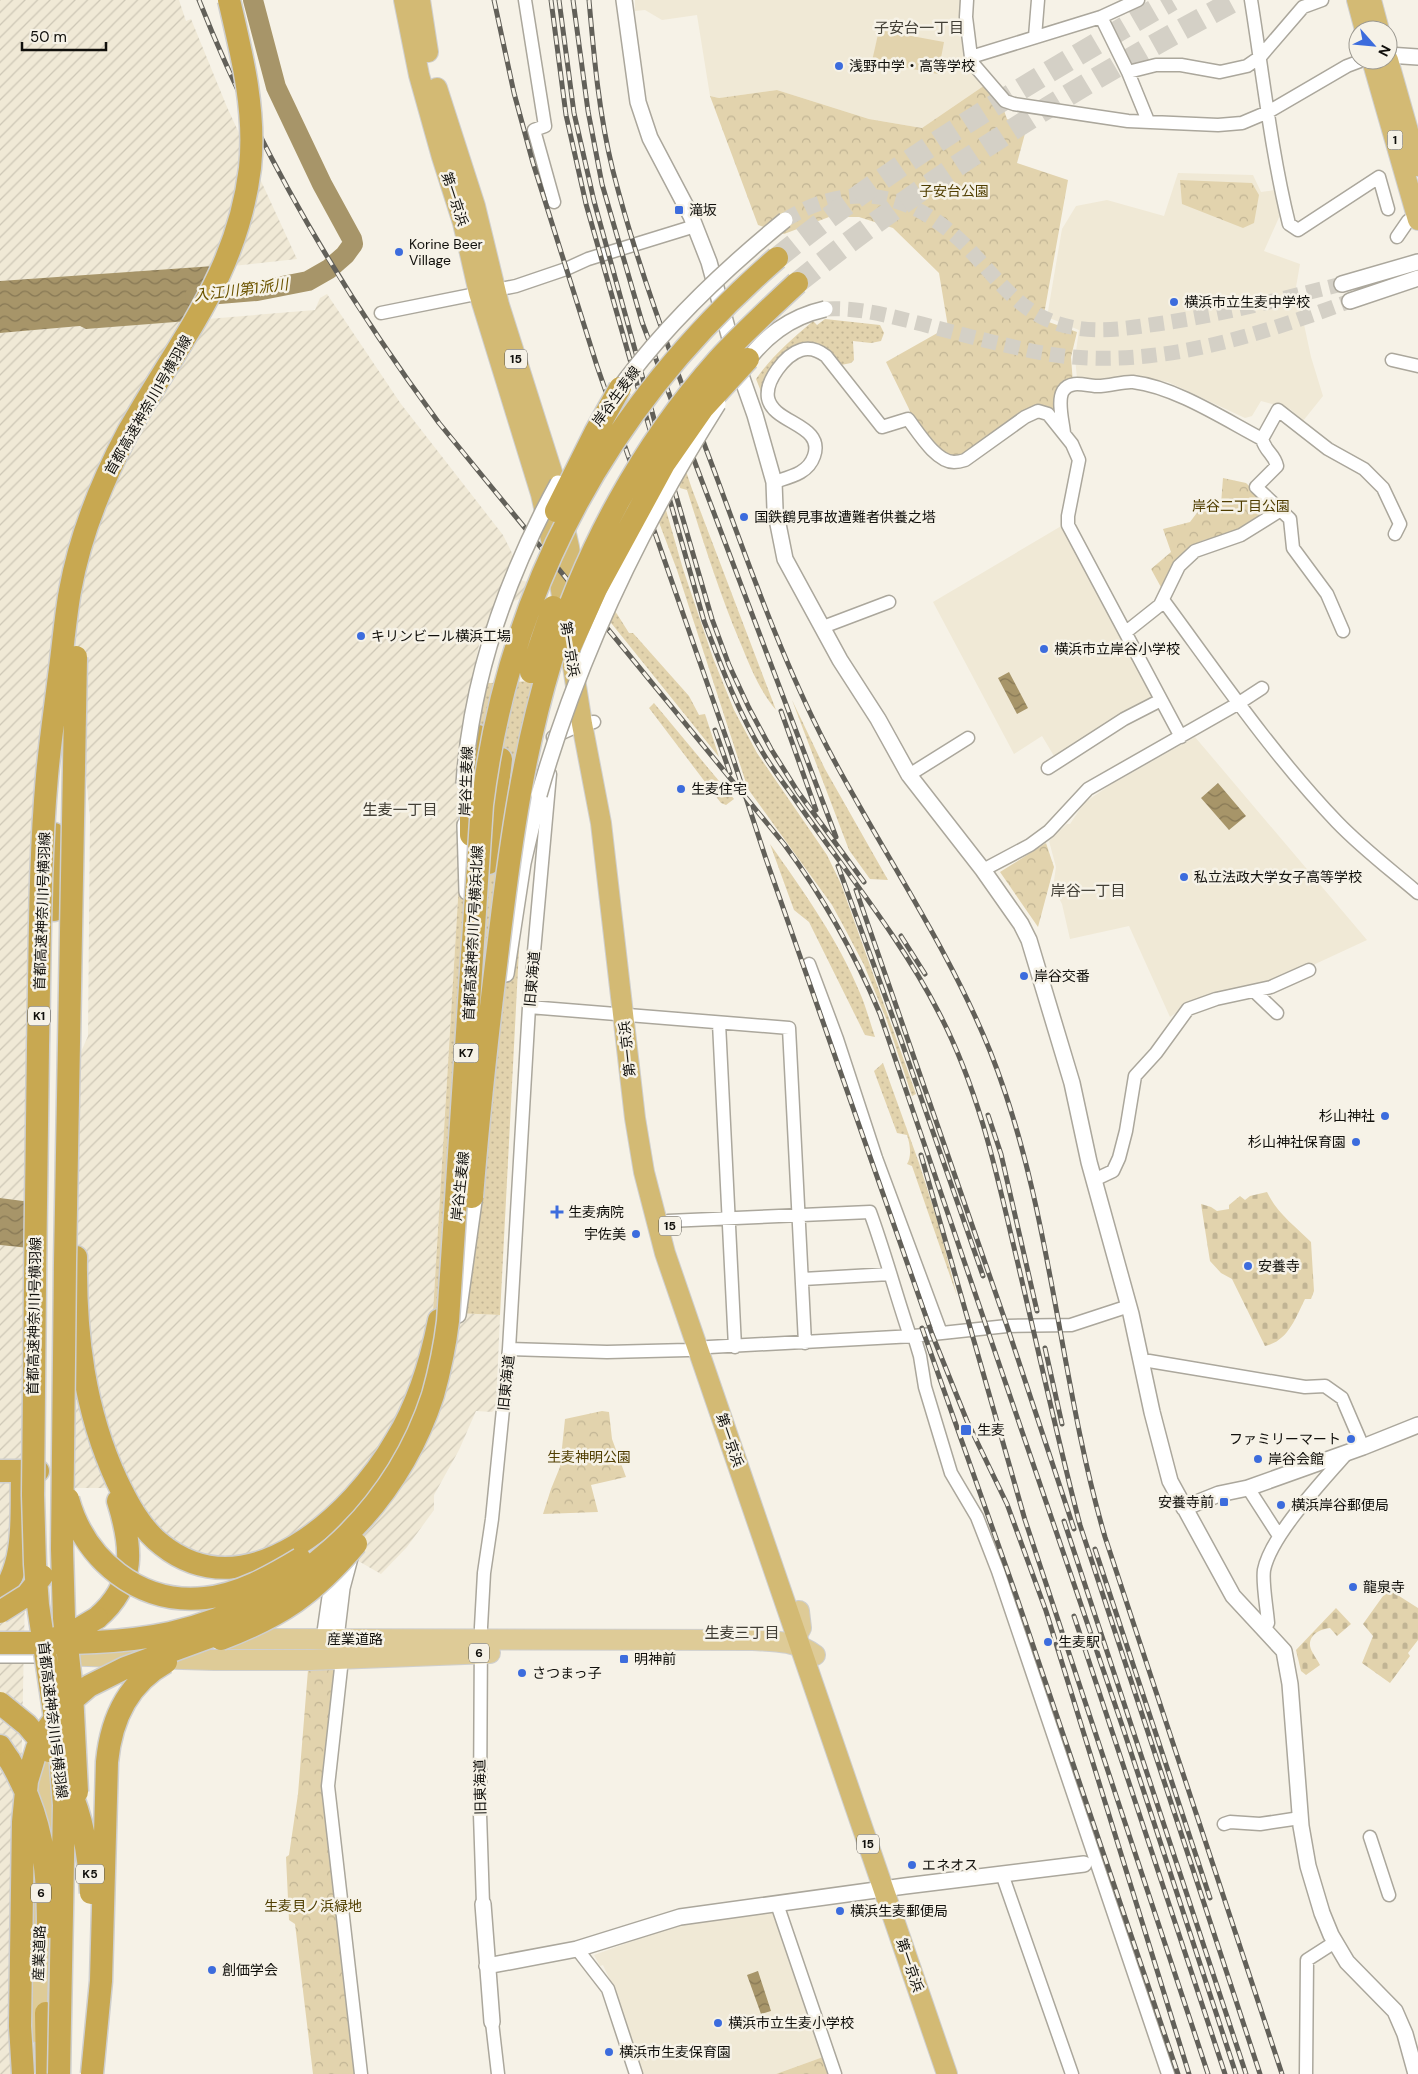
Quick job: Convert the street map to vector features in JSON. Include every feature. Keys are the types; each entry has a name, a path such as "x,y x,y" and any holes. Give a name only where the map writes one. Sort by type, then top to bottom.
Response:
{"highway":[{"name":"首都高速神奈川1号横羽線","path":"59,2074 64,1805 60,1752 43,1649 35,1564 34,1300 42,860 47,776 70,590 82,542 98,496 130,430 212,293 229,254 242,212 250,167 249,105 242,58 228,0"},
{"name":"首都高速神奈川1号横羽線","path":"73,2074 79,1831 75,1739 64,1618 62,1549 74,686 78,635 86,585 100,533 119,483 156,412 200,345 230,291 245,256 257,213 264,170 266,125 262,78 243,0"},
{"name":"第一京浜","path":"404,0 419,75 442,157 487,292 541,494 558,570 588,723 614,837 629,1015 635,1118 644,1172 665,1253 704,1348"},
{"name":"第一京浜","path":"420,0 425,42 442,106 475,206 487,292"},
{"path":"1357,0 1362,20"},
{"path":"1371,0 1377,20"},
{"name":"1","path":"1375,70 1417,218"},
{"name":"1","path":"1391,70 1418,166"},
{"name":"首都高速神奈川7号横浜北線","path":"0,1643 94,1642 143,1638 193,1627 258,1601 309,1568 355,1527 394,1476 416,1437 432,1395 444,1346 452,1282 479,840 485,779 509,667 531,601 549,559 592,475 628,419 691,340 739,291 777,258"},
{"name":"首都高速神奈川7号横浜北線","path":"0,1655 106,1656 149,1650 190,1639 240,1622 289,1597 318,1575 352,1545 377,1518 402,1484 432,1428 448,1384 462,1322 475,1158 497,1004 507,875 520,791 542,690 562,628 586,568 616,506 652,448 716,363 761,316 797,283"},
{"path":"497,1004 518,849 556,693 574,636 624,535 664,464 703,408 748,359"},
{"path":"471,966 471,806 478,736 492,672 508,620 528,568 592,437 620,388"},
{"path":"472,1076 495,794 509,716 528,644 559,555 585,497 628,419"},
{"path":"0,1612 19,1602 34,1587 45,1570 54,1544 56,1517 49,1419 48,1250 54,920 53,861 61,660"},
{"path":"0,1655 35,1645 84,1627 97,1618 109,1607 121,1588 128,1564 128,1537 84,1380 79,1347 76,1300 82,918 73,771"},
{"name":"第一京浜","path":"629,1015 653,1165 704,1348 794,1612 802,1649 959,2074"},
{"path":"53,1575 46,1463 56,1212 68,1098"},
{"path":"98,1433 118,1484 141,1523 162,1545 187,1560 222,1568 252,1564 272,1558 292,1548 330,1521 355,1498 382,1464 404,1427 422,1381 437,1332 447,1282 460,1142"},
{"path":"0,1596 14,1572 20,1544 26,1374 34,1300"},
{"path":"49,1332 63,1472 72,1510 84,1537 99,1558 131,1582 164,1595 196,1599 232,1592 290,1565 335,1534 375,1498 401,1466 430,1420 445,1383 462,1322"},
{"path":"23,2074 20,1978 24,1807 31,1764 48,1728 70,1700 100,1679 241,1625 278,1606 308,1586 334,1563 374,1514 397,1477 416,1437"},
{"path":"0,1471 46,1463"},
{"path":"92,2074 101,1981 108,1749 113,1727 122,1706 138,1683 158,1666 261,1623 299,1600 337,1566 377,1518"},
{"name":"K5","path":"0,1703 27,1725 51,1754 74,1797 84,1830 89,1864 91,1904 86,2074"},
{"path":"0,1746 21,1779 29,1796 38,1823 44,1853 48,1899 47,2074"},
{"name":"第一京浜","path":"889,1888 947,2074"}],"main road":[{"path":"36,1633 46,1463"},
{"path":"53,1575 57,1655"},
{"name":"産業道路","path":"756,1646 782,1627 794,1612"},
{"name":"産業道路","path":"36,2074 45,1713 36,1633 213,1639 333,1646 430,1655 480,1646"},
{"name":"産業道路","path":"45,1713 57,1655 214,1660 310,1660 333,1646 756,1646 802,1649"},
{"name":"産業道路","path":"756,1646 794,1656 802,1649"}],"street":[{"path":"525,0 545,126 534,130 554,202"},
{"path":"624,0 638,102 650,138 695,226 708,262 737,364 755,416 774,482 775,508 785,558 840,660 878,719 909,775 982,870 1021,924 1029,940 1072,1082 1094,1180 1129,1306 1162,1456 1170,1481 1233,1596 1284,1651 1290,1684 1300,1818 1308,1866 1322,1914 1346,1962 1395,2010 1416,2074"},
{"path":"967,0 966,17 971,56 981,75 1005,100 1014,104 1128,121 1218,125 1242,123 1268,112 1348,66"},
{"path":"1035,37 1038,0"},
{"path":"971,56 1101,17 1138,0"},
{"path":"1251,0 1268,112 1289,224 1298,230 1380,177 1388,209"},
{"path":"1128,72 1156,65 1170,64 1220,72 1247,66 1260,58 1303,7 1322,0"},
{"path":"1101,17 1128,72 1148,121"},
{"path":"1398,56 1418,57"},
{"path":"1397,237 1408,221 1417,218"},
{"name":"岸谷生麦線","path":"333,1646 333,1572 357,1511 412,1416 438,1347 450,1279 472,1076 464,784 475,696 495,626 526,548 567,467 620,388 646,356 703,295 758,242 785,220"},
{"path":"382,313 516,286 566,269 588,259 695,226"},
{"path":"1342,284 1418,262"},
{"path":"1350,301 1418,278"},
{"path":"748,359 760,344 784,324 812,312 825,309"},
{"path":"774,482 801,473 813,460 815,453 815,444 812,437 806,430 774,411 767,397 774,375 789,356 807,349 820,352 831,361 882,427 908,419 924,440 945,460 954,462 965,460 1010,426 1038,411 1048,414 1072,444 1080,460 1068,525 1181,737"},
{"path":"1392,360 1418,366"},
{"path":"1064,433 1061,396 1066,388 1072,384 1095,386 1120,385 1131,382 1167,390 1262,438"},
{"path":"1343,631 1327,594 1293,548 1290,519 1256,487 1277,466 1275,458 1265,449 1262,438 1278,410 1328,449 1364,469 1383,488 1400,524 1396,534"},
{"path":"1126,632 1160,605 1179,566 1195,551 1241,535 1280,510"},
{"path":"1162,600 1250,720 1338,824 1418,893"},
{"path":"822,627 889,602"},
{"path":"982,870 1030,845 1049,831 1088,789 1181,737 1262,688"},
{"path":"1048,768 1124,719 1160,700"},
{"name":"旧東海道","path":"498,2074 487,1966 480,1814 480,1646 484,1573 492,1519 509,1349 529,1007 553,736 588,723"},
{"path":"909,775 968,738"},
{"path":"809,964 837,1039 876,1158 941,1333"},
{"path":"1094,1180 1113,1171 1119,1158 1126,1131 1135,1076 1156,1053 1188,1009 1244,991 1254,991 1270,987 1309,970"},
{"path":"1254,991 1277,1012"},
{"name":"岸谷生麦線","path":"332,1618 350,1558 376,1503 426,1416 438,1387 451,1344 462,1289 497,1004"},
{"path":"529,1007 789,1028 805,1343"},
{"path":"720,1023 735,1347"},
{"path":"668,1221 870,1212 920,1356 924,1387 951,1473 977,1517 998,1571 1090,1862 1168,2074"},
{"path":"803,1279 890,1274"},
{"path":"509,1349 607,1352 688,1350 912,1336 1007,1326 1071,1325 1129,1306"},
{"path":"1142,1362 1149,1361 1305,1387 1325,1386 1342,1398 1363,1448"},
{"path":"1184,1508 1219,1494 1248,1488 1363,1448 1418,1425"},
{"path":"1264,1629 1268,1623 1264,1572 1270,1550 1279,1536 1347,1453"},
{"path":"1248,1488 1279,1536"},
{"path":"0,1634 36,1633"},
{"path":"333,1646 328,1786 361,2074"},
{"path":"0,1655 57,1655"},
{"path":"1224,1824 1230,1822 1260,1824 1300,1818"},
{"path":"1370,1837 1389,1895"},
{"path":"487,1966 577,1949 680,1918 1090,1862"},
{"path":"1002,1874 1072,2074"},
{"path":"776,1904 835,2074"},
{"path":"1306,2074 1307,1960 1335,1942"},
{"path":"577,1949 608,1989 636,2074"}],"shaded area":[{"path":"0,0 179,0 186,21 191,19 227,107 297,259 233,266 0,281"},
{"name":"浅野中学・高等学校","path":"635,0 964,0 963,19 985,85 922,128 869,119 777,90 719,98 710,96 697,15 662,20 645,10 635,11"},
{"name":"横浜市立生麦中学校","path":"1178,173 1253,175 1261,192 1275,190 1281,213 1264,251 1300,264 1296,287 1311,357 1323,396 1303,421 1290,409 1261,401 1252,416 1245,418 1168,382 1132,377 1115,380 1077,378 1075,358 1079,330 1047,317 1062,229 1076,206 1107,200 1164,216"},
{"name":"キリンビール横浜工場","path":"327,294 401,404 503,535 512,553 519,580 528,582 522,598 514,601 510,612 492,621 484,630 480,640 471,684 433,1312 500,1315 496,1408 492,1412 476,1411 459,1450 434,1495 434,1510 407,1547 381,1574 306,1531 270,1551 213,1560 162,1536 127,1488 72,1488 76,1063 88,1036 90,817 83,744 39,745 35,876 31,1202 0,1198 0,333 80,326 86,329 315,310 320,298"},
{"name":"横浜市立岸谷小学校","path":"1063,525 1154,696 1054,756 1042,736 1014,754 933,602"},
{"name":"私立法政大学女子高等学校","path":"1195,737 1367,940 1270,985 1188,1005 1170,1017 1129,926 1070,939 1062,904 1053,887 1056,867 1049,841 1067,824 1070,824 1084,803 1110,785"},
{"path":"0,1245 29,1248 21,1528 25,1595 15,2074 0,2074"},
{"name":"横浜市立生麦小学校","path":"775,1911 823,2057 776,2074 640,2074 614,1989 603,1965 600,1966 594,1955 680,1924"}],"green space":[{"path":"879,30 944,42 938,74 872,61"},
{"name":"子安台公園","path":"985,85 1001,102 1007,119 1026,130 1017,163 1068,180 1043,320 1077,332 1071,357 1073,384 1066,388 1064,433 1038,411 955,462 908,419 910,411 886,362 948,327 939,273 893,228 859,217 829,217 784,234 758,225 710,96 719,98 777,90 869,119 922,128"},
{"path":"1180,180 1252,183 1259,195 1254,223 1243,228 1182,204"},
{"path":"825,319 880,325 884,333 881,341 871,343 853,341 854,360 851,363 841,365 814,344 797,345 776,369 762,394 756,379 769,363 813,321 817,325"},
{"path":"674,436 692,489 776,710 760,686 747,660 718,585 687,490 680,488 669,445"},
{"path":"653,465 683,569 713,658 734,710 757,753 827,855 841,884 916,1094 912,1096 887,1021 864,965 844,927 832,905 748,789 677,570 643,480"},
{"name":"岸谷二丁目公園","path":"1223,478 1246,483 1273,509 1240,532 1204,540 1193,545 1175,564 1162,589 1151,569 1171,552 1163,529 1190,522 1199,510 1221,504"},
{"path":"592,583 617,614 629,633 633,633 689,696 699,715 705,714 719,757 587,593"},
{"path":"533,681 500,1315 433,1312 471,684"},
{"path":"792,700 825,769 888,880 870,879 849,850"},
{"path":"654,703 734,799 726,805 721,803 649,708"},
{"path":"1046,843 1054,867 1038,927 1000,872"},
{"path":"770,844 831,935 862,998 875,1037 865,1035 809,922 794,910"},
{"path":"883,1063 919,1163 939,1226 957,1296 912,1166 907,1164 910,1150 907,1135 897,1133 874,1071"},
{"path":"1267,1192 1281,1213 1311,1242 1314,1291 1311,1299 1305,1299 1285,1334 1280,1339 1265,1346 1232,1279 1221,1273 1210,1261 1201,1204 1217,1211 1229,1209 1229,1205 1240,1196 1245,1200 1250,1196"},
{"name":"生麦神明公園","path":"602,1411 609,1412 612,1439 626,1477 591,1485 598,1512 543,1514 560,1467 565,1419"},
{"path":"1388,1589 1418,1608 1418,1640 1408,1653 1410,1656 1390,1683 1362,1663 1373,1636 1363,1624"},
{"path":"1336,1608 1351,1624 1337,1636 1330,1628 1319,1631 1311,1638 1310,1646 1320,1665 1306,1675 1301,1671 1296,1650"},
{"name":"生麦貝ノ浜緑地","path":"308,1670 337,1670 323,1786 356,2074 313,2074 295,1924 289,1920 286,1857 289,1855 298,1794"},
{"path":"823,2057 828,2074 776,2074"}],"water":[{"path":"214,266 188,321 86,329 80,326 0,333 0,281"},
{"path":"1009,672 1028,708 1017,714 998,678"},
{"path":"1218,783 1246,816 1229,830 1201,798"},
{"path":"0,1198 31,1202 29,1248 0,1245"},
{"path":"758,1971 771,2011 761,2014 747,1975"}],"waterway":[{"name":"入江川第1派川","path":"195,296 257,291 308,281 329,269 345,255 353,244 276,87 253,0"}],"tunnel":[{"path":"777,258 823,222 920,153 1070,59 1172,0"},
{"path":"797,283 901,204 1010,131 1122,63 1236,0"},
{"path":"785,220 810,207 834,199 857,196 880,197 902,203 924,213 945,228 966,246 1012,296 1025,306 1053,322 1082,329 1114,329 1181,320 1342,284"},
{"path":"825,309 850,309 874,313 1032,351 1073,357 1113,358 1194,349 1233,340 1350,301"}],"railway":[{"path":"199,0 248,112 276,166 336,272 403,373 439,423 784,844 825,905 860,969 880,1014 1124,1731 1236,2074"},
{"path":"494,0 514,93 533,163 597,366 932,1334 967,1421 1007,1504 1046,1611 1189,2074"},
{"path":"551,0 566,115 586,204 704,621 738,705 763,753 890,931 924,985 952,1040 974,1095 998,1181 1080,1525 1260,2074"},
{"path":"559,0 574,113 594,201 659,437 712,619 729,665 771,749 798,792 864,882"},
{"path":"573,0 588,111 602,184 642,322 836,837"},
{"path":"589,0 604,129 613,171 635,250 661,328 755,582 796,682 827,747 934,935 973,1011 990,1051 1011,1110 1028,1170 1076,1415 1105,1537 1282,2074"},
{"path":"781,711 816,810"},
{"path":"715,730 730,773"},
{"path":"838,866 983,1276"},
{"path":"856,890 1007,1326 1074,1529"},
{"path":"901,936 925,974"},
{"path":"988,1115 1001,1154 1037,1311"},
{"path":"921,1155 1025,1520 1208,2074"},
{"path":"922,1328 1017,1598 1178,2074"},
{"path":"1045,1348 1062,1424"},
{"path":"1064,1521 1246,2074"},
{"path":"1095,1549 1210,1898"},
{"path":"1074,1616 1225,2074"}],"place":[{"name":"浅野中学・高等学校","path":"839,66"},
{"name":"滝坂","path":"679,210"},
{"name":"Korine Beer Village","path":"399,252"},
{"name":"横浜市立生麦中学校","path":"1174,302"},
{"name":"国鉄鶴見事故遭難者供養之塔","path":"744,517"},
{"name":"キリンビール横浜工場","path":"361,636"},
{"name":"横浜市立岸谷小学校","path":"1044,649"},
{"name":"生麦住宅","path":"681,789"},
{"name":"私立法政大学女子高等学校","path":"1184,877"},
{"name":"岸谷交番","path":"1024,976"},
{"name":"杉山神社","path":"1385,1116"},
{"name":"杉山神社保育園","path":"1356,1142"},
{"name":"生麦病院","path":"557,1212"},
{"name":"宇佐美","path":"636,1234"},
{"name":"安養寺","path":"1248,1266"},
{"name":"生麦","path":"966,1430"},
{"name":"ファミリーマート","path":"1351,1439"},
{"name":"岸谷会館","path":"1258,1459"},
{"name":"安養寺前","path":"1224,1502"},
{"name":"横浜岸谷郵便局","path":"1281,1505"},
{"name":"龍泉寺","path":"1353,1587"},
{"name":"生麦駅","path":"1048,1642"},
{"name":"明神前","path":"624,1659"},
{"name":"さつまっ子","path":"522,1673"},
{"name":"エネオス","path":"912,1865"},
{"name":"横浜生麦郵便局","path":"840,1911"},
{"name":"創価学会","path":"212,1970"},
{"name":"横浜市立生麦小学校","path":"718,2023"},
{"name":"横浜市生麦保育園","path":"609,2052"}],"district":[{"name":"子安台一丁目","path":"919,28"},
{"name":"生麦一丁目","path":"400,810"},
{"name":"岸谷一丁目","path":"1088,891"},
{"name":"生麦三丁目","path":"742,1633"}]}
